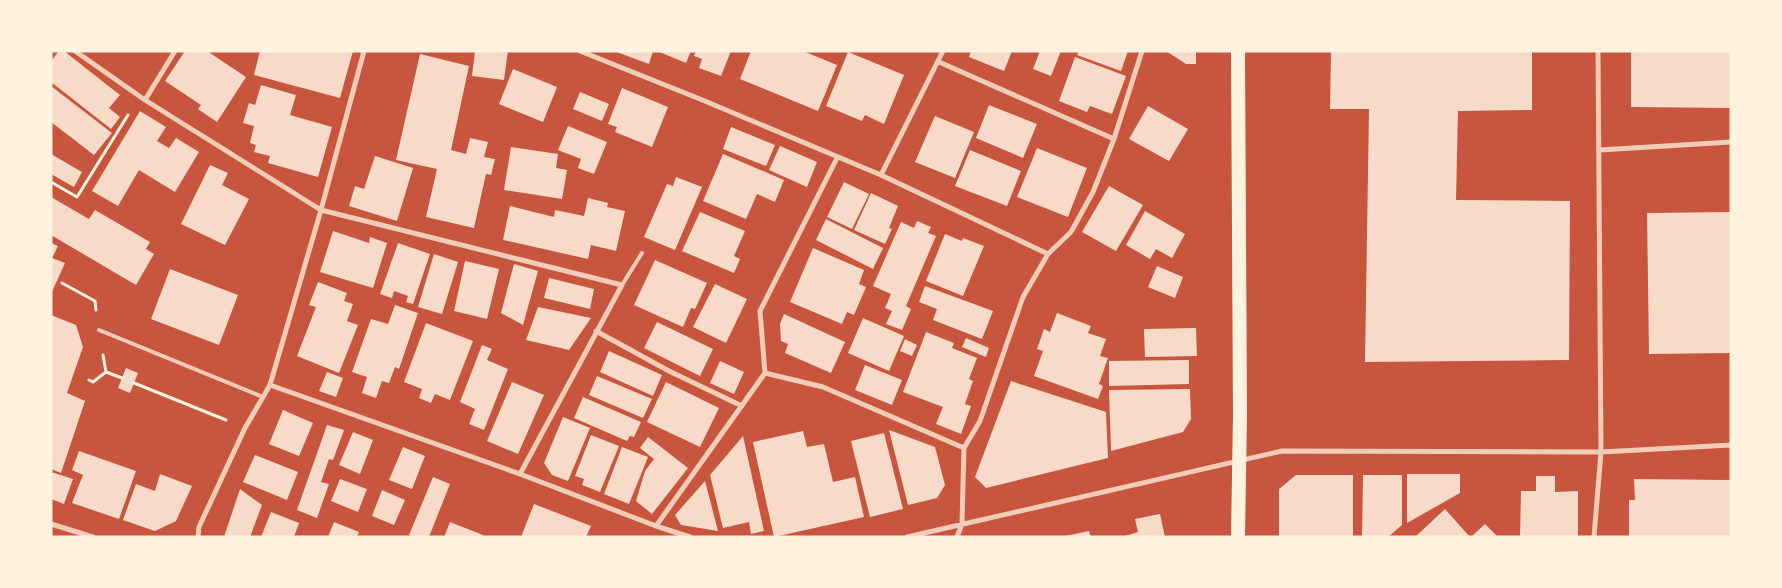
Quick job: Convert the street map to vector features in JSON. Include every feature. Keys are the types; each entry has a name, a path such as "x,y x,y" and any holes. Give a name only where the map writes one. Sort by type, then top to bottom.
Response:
{"highway":[{"path":"1238,51 1240,460 1238,537"}],"street":[{"path":"75,51 145,100 321,210 622,285 520,474"},
{"path":"145,100 174,51"},
{"path":"198,537 199,527 245,428 270,385 321,210 364,51"},
{"path":"580,51 881,175 1048,254"},
{"path":"881,175 944,51"},
{"path":"957,537 962,524 964,448 980,421 1022,297 1048,254 1071,232 1093,192 1114,139 1142,51"},
{"path":"1594,537 1601,452 1598,51"},
{"path":"939,62 1114,139"},
{"path":"1600,150 1731,142"},
{"path":"656,526 765,373 760,311 837,158"},
{"path":"596,331 670,371 742,406"},
{"path":"765,373 823,387 964,448"},
{"path":"270,385 690,537"},
{"path":"907,537 1282,451 1601,452 1731,445"},
{"path":"51,524 93,537"}],"lane":[{"path":"622,285 642,253"},
{"path":"99,330 263,397"}],"path":[{"path":"51,182 77,197 139,96"},
{"path":"89,380 93,382 106,372 122,378"},
{"path":"134,383 245,428"}],"building":[{"path":"59,51 64,51 120,95 109,108 120,117 111,129 51,82 51,61"},
{"path":"185,51 207,51 246,77 217,122 198,109 201,105 165,81"},
{"path":"260,51 353,51 340,98 254,75"},
{"path":"475,51 508,51 504,80 472,76"},
{"path":"614,51 653,51 649,64"},
{"path":"657,51 691,51 686,63"},
{"path":"696,51 731,51 721,76 699,68 702,59 694,56"},
{"path":"751,51 803,51 837,65 818,111 740,79"},
{"path":"971,51 1012,51 1004,71 969,57"},
{"path":"1040,51 1061,51 1051,76 1033,69"},
{"path":"1079,51 1128,51 1121,71 1077,55"},
{"path":"1166,51 1196,51 1196,64 1186,64"},
{"path":"1331,51 1532,51 1532,110 1458,111 1456,200 1570,201 1569,360 1365,362 1369,109 1330,109"},
{"path":"1631,51 1731,51 1731,108 1631,107"},
{"path":"848,52 904,75 884,124 865,115 862,121 826,106"},
{"path":"420,54 469,66 451,150 466,154 470,138 488,142 484,157 495,159 491,175 486,174 474,228 426,217 437,169 396,160"},
{"path":"1075,57 1126,76 1112,114 1090,106 1087,112 1059,101"},
{"path":"513,69 557,87 543,122 499,104"},
{"path":"261,85 296,95 290,115 332,127 318,177 268,163 270,156 254,152 256,145 250,143 254,126 243,123 249,103 255,105"},
{"path":"51,86 112,133 94,155 51,122"},
{"path":"622,88 668,107 652,147 615,132 617,127 608,124"},
{"path":"580,92 609,104 602,121 573,109"},
{"path":"989,105 1037,124 1023,158 976,138"},
{"path":"1148,106 1188,129 1169,161 1129,139"},
{"path":"140,111 166,127 157,141 169,148 176,138 199,152 175,192 139,170 118,206 92,191"},
{"path":"935,116 974,132 955,178 915,162"},
{"path":"568,126 607,142 594,174 578,168 581,159 558,150"},
{"path":"731,127 775,145 766,166 723,149"},
{"path":"780,146 817,162 807,187 769,170"},
{"path":"511,147 558,154 556,168 567,170 562,199 504,190"},
{"path":"1037,148 1087,168 1068,217 1017,197"},
{"path":"970,150 1021,171 1007,206 955,186"},
{"path":"51,154 82,172 74,187 51,174"},
{"path":"723,154 784,180 775,202 757,194 746,219 703,201"},
{"path":"375,156 413,168 397,221 349,206 355,186 364,189"},
{"path":"210,165 228,173 222,185 249,199 225,245 181,224"},
{"path":"676,177 702,187 675,250 644,237 667,184 673,186"},
{"path":"844,182 869,194 852,229 827,217"},
{"path":"1109,186 1143,205 1116,251 1082,232"},
{"path":"871,193 898,206 889,228 892,229 885,244 854,230"},
{"path":"51,197 89,219 95,210 150,242 146,249 154,254 136,285 51,235"},
{"path":"588,198 608,203 607,207 625,211 616,251 591,245 588,259 503,240 510,206 554,217 555,210 584,216"},
{"path":"1145,211 1185,234 1172,258 1156,249 1150,259 1126,245"},
{"path":"700,212 745,231 734,256 740,259 734,273 682,251"},
{"path":"1731,212 1731,353 1649,354 1647,213"},
{"path":"826,219 883,248 873,269 816,240"},
{"path":"917,221 931,227 928,233 936,236 906,306 911,309 902,330 886,324 892,311 885,308 891,294 873,286 901,222 914,228"},
{"path":"333,231 369,243 370,237 387,243 373,288 320,272"},
{"path":"945,234 962,241 963,238 984,246 963,296 926,281"},
{"path":"51,243 58,246 52,258 65,263 51,294"},
{"path":"398,243 430,254 413,304 406,302 408,296 394,291 392,298 380,294"},
{"path":"813,248 864,270 859,284 866,287 854,315 847,312 842,324 790,302"},
{"path":"434,254 458,262 442,314 418,307"},
{"path":"655,260 707,283 695,309 691,308 683,327 634,305"},
{"path":"465,261 499,269 487,319 454,311"},
{"path":"514,264 538,271 523,325 501,313"},
{"path":"1157,266 1183,277 1175,298 1148,287"},
{"path":"170,269 238,295 219,345 151,319"},
{"path":"549,278 594,289 590,309 544,298"},
{"path":"318,282 347,293 344,301 353,304 347,321 358,325 339,373 297,356 316,307 309,305"},
{"path":"715,284 747,299 726,343 693,327"},
{"path":"925,286 993,311 982,339 933,320 937,309 919,302"},
{"path":"395,305 418,313 399,369 395,367 389,383 382,381 376,398 362,393 367,377 352,372 371,319 388,324"},
{"path":"538,307 591,318 569,350 526,340"},
{"path":"1057,313 1091,326 1088,333 1106,339 1100,356 1108,358 1099,384 1103,386 1098,399 1034,376 1043,351 1037,349 1044,329 1050,332"},
{"path":"784,314 845,342 831,373 785,353 788,344 781,341 780,324"},
{"path":"51,315 76,325 83,347 67,393 85,401 61,473 51,469"},
{"path":"863,318 904,336 889,371 848,353"},
{"path":"657,322 713,349 700,376 644,348"},
{"path":"426,323 473,341 450,400 435,394 431,403 419,398 422,389 404,382"},
{"path":"1196,328 1197,356 1145,357 1144,329"},
{"path":"926,332 954,343 952,348 977,358 969,379 973,381 965,404 971,406 961,434 936,424 943,407 903,392"},
{"path":"966,338 989,348 986,357 962,347"},
{"path":"905,339 917,345 912,356 900,351"},
{"path":"482,345 492,349 487,360 508,369 484,430 469,424 475,409 460,402"},
{"path":"609,351 662,375 653,396 600,372"},
{"path":"1189,360 1189,384 1109,386 1109,361"},
{"path":"720,361 744,372 734,394 710,383"},
{"path":"865,365 902,380 892,405 855,390"},
{"path":"126,368 138,373 130,393 118,388"},
{"path":"327,372 343,378 336,397 319,391"},
{"path":"597,376 652,399 643,418 589,395"},
{"path":"1011,381 1106,412 1108,458 986,488 975,477"},
{"path":"512,382 544,395 518,454 487,441"},
{"path":"666,382 719,408 700,447 647,422"},
{"path":"1190,389 1191,419 1183,432 1111,451 1109,390"},
{"path":"583,397 641,422 634,437 630,436 627,441 574,418"},
{"path":"283,410 313,423 299,456 269,444"},
{"path":"563,417 590,428 568,481 552,475 544,463"},
{"path":"327,425 344,430 333,460 329,459 321,482 329,484 317,518 297,510"},
{"path":"889,430 935,447 945,485 937,498 908,505"},
{"path":"803,431 807,447 824,444 833,482 855,477 864,517 774,537 753,442"},
{"path":"353,432 373,440 360,474 339,465"},
{"path":"884,433 903,509 870,517 851,441"},
{"path":"591,435 619,446 600,492 582,485 584,479 575,476"},
{"path":"743,436 764,531 751,534 749,522 723,528 710,475"},
{"path":"648,437 688,468 652,514 636,501 645,471 654,459 640,448"},
{"path":"403,447 425,456 412,489 389,480"},
{"path":"622,447 648,457 629,504 604,494"},
{"path":"79,451 136,471 119,519 72,503 83,475 72,470"},
{"path":"255,455 298,472 287,500 243,482"},
{"path":"51,472 73,479 64,504 51,499"},
{"path":"160,474 192,486 176,521 155,531 123,520 136,484 155,491"},
{"path":"1407,474 1460,474 1460,493 1407,523"},
{"path":"1296,475 1353,475 1353,537 1279,537 1279,489"},
{"path":"1363,475 1402,475 1402,525 1388,537 1362,537"},
{"path":"1536,476 1555,476 1555,492 1578,491 1578,537 1520,537 1521,491 1536,491"},
{"path":"433,477 450,484 429,537 412,537 409,535"},
{"path":"340,479 367,489 358,512 331,501"},
{"path":"1634,479 1730,480 1730,537 1629,537 1629,500 1635,500"},
{"path":"705,481 718,531 681,525 675,515"},
{"path":"240,489 262,505 250,537 224,537"},
{"path":"382,490 405,500 394,525 372,516"},
{"path":"534,504 591,526 586,537 521,537"},
{"path":"1445,509 1470,537 1415,537"},
{"path":"271,512 299,523 294,537 261,537"},
{"path":"1160,514 1165,537 1122,537 1138,532 1135,519"},
{"path":"334,522 359,532 357,537 328,537"},
{"path":"450,522 483,535 482,537 444,537"},
{"path":"1485,524 1498,537 1471,537"},
{"path":"1089,531 1091,537 1065,537 1065,536"}]}
